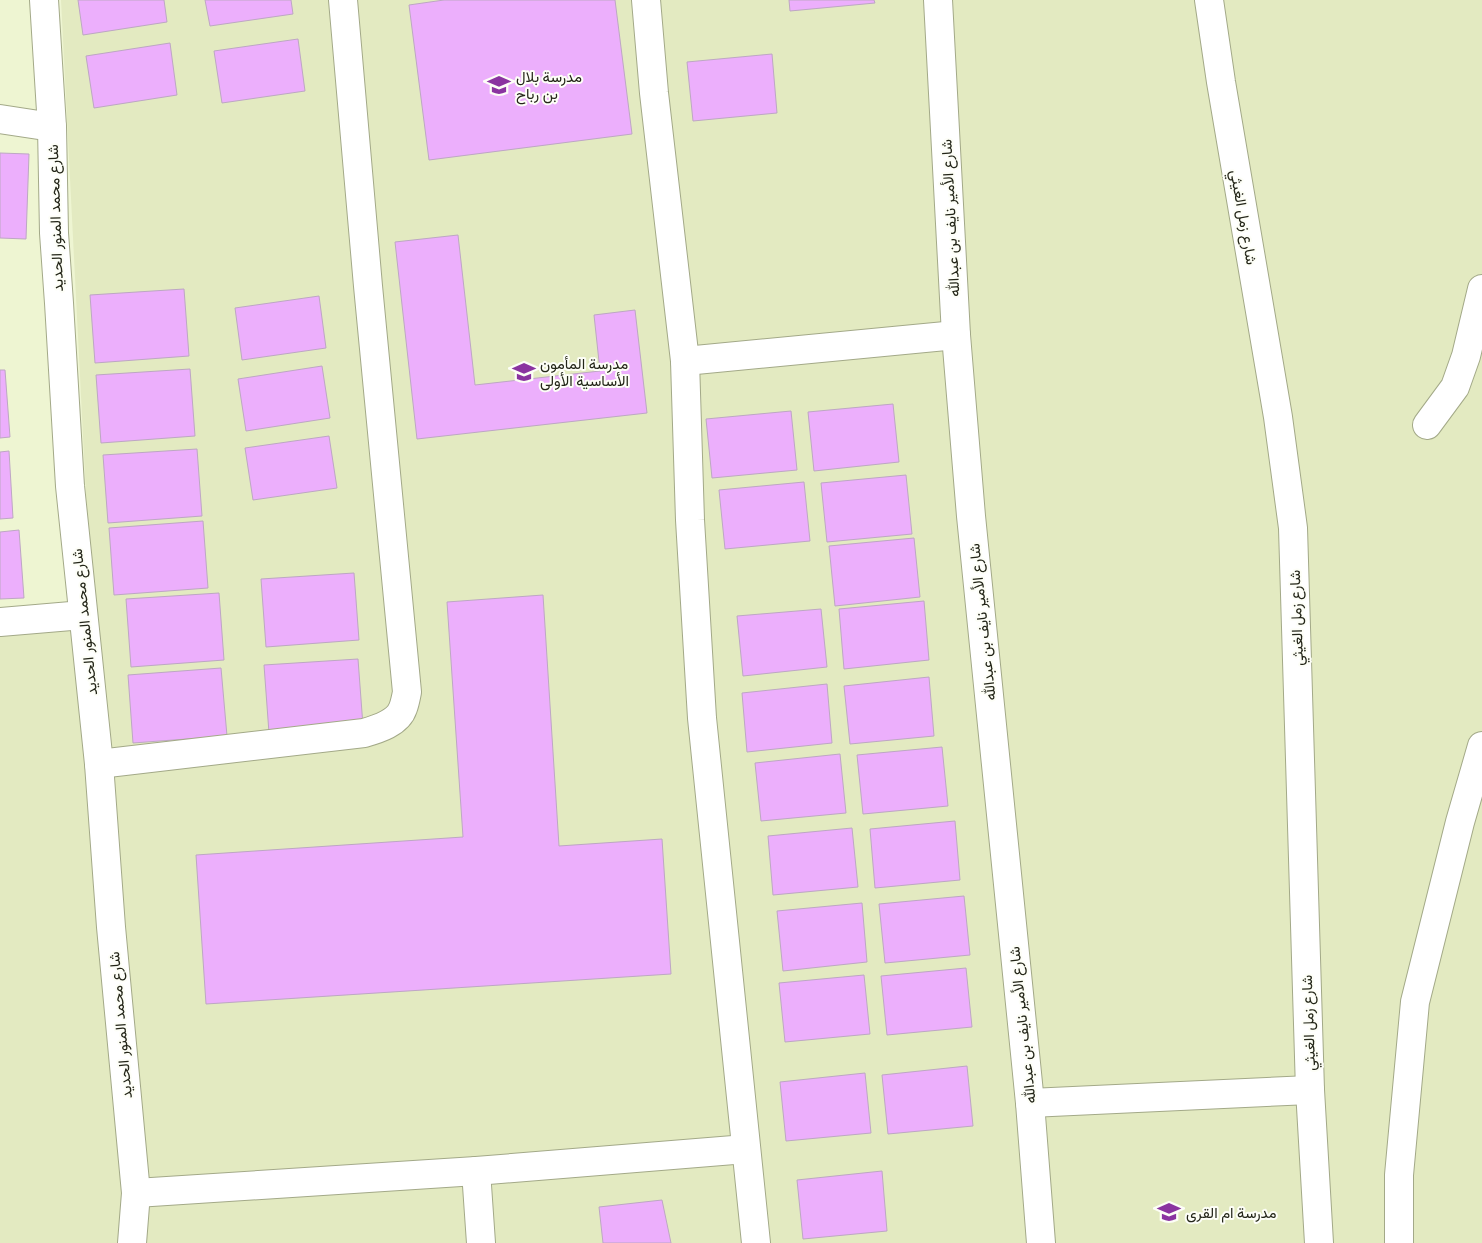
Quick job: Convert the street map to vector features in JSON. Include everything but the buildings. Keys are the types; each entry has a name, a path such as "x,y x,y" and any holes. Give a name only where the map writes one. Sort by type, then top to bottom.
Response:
{"street":[{"name":"شارع محمد المنور الحديد","path":"44,0 52,127 54,234 70,486 99,764 112,946 136,1193 132,1243"},
{"path":"99,764 364,733 387,725 403,710 407,692 343,0"},
{"path":"646,0 654,93 686,361 690,520 702,718 756,1243"},
{"name":"شارع الأمير نايف بن عبدالله","path":"938,0 956,336 971,516 1030,1103 1041,1243"},
{"name":"شارع زمل الغيثي","path":"1209,0 1221,82 1278,417 1293,528 1310,1090 1319,1243"},
{"path":"0,120 52,127"},
{"path":"1427,425 1455,387 1466,356 1482,289"},
{"path":"686,361 956,336"},
{"path":"0,622 83,615"},
{"path":"1399,1243 1399,1175 1414,1002 1460,822 1482,746"},
{"path":"1030,1103 1310,1090"},
{"path":"136,1193 476,1171 746,1149"},
{"path":"476,1171 481,1243"}],"shaded area":[{"path":"61,0 1482,0 1482,1243 0,1243 0,624 92,614"}],"place":[{"name":"مدرسة بلال بن رباح","path":"499,85"},
{"name":"مدرسة المأمون الأساسية الأولى","path":"524,372"},
{"name":"مدرسة ام القرى","path":"1169,1212"}]}
